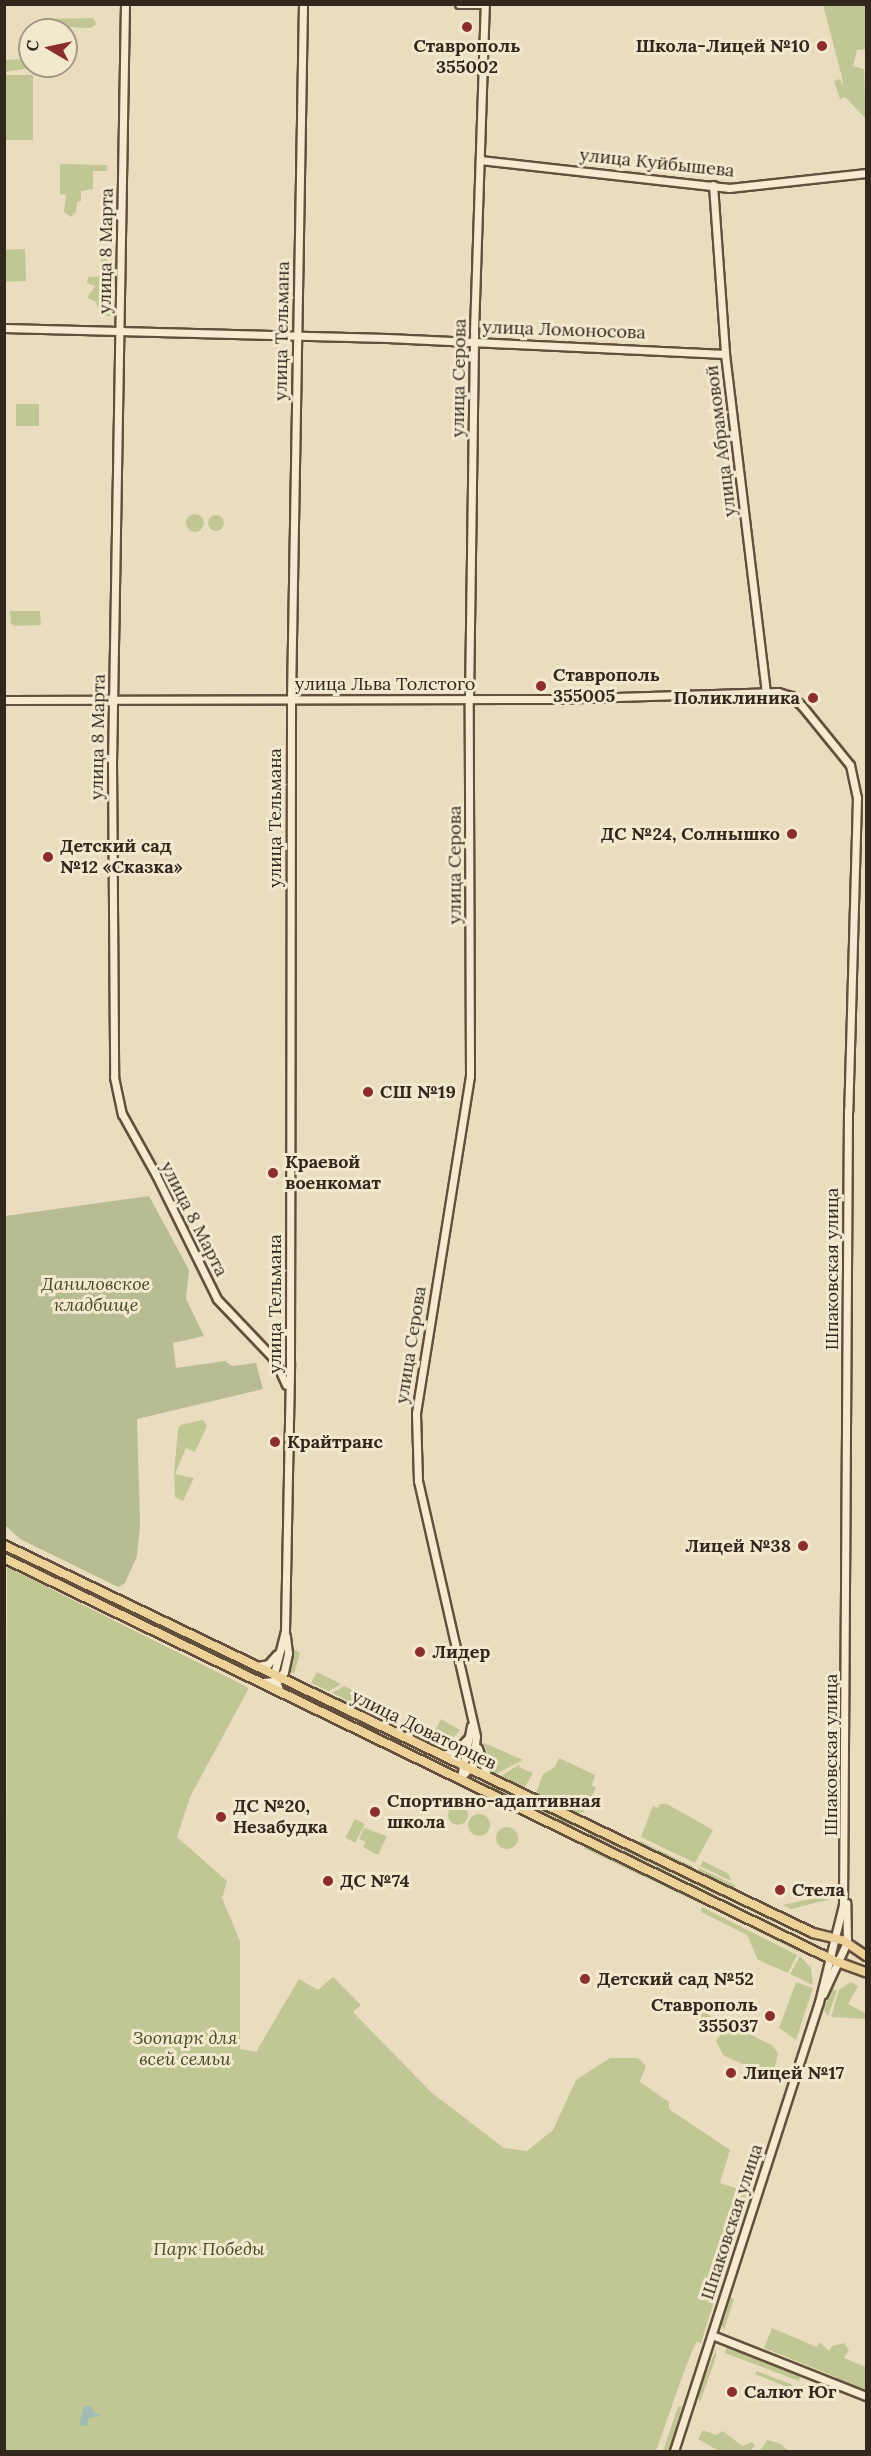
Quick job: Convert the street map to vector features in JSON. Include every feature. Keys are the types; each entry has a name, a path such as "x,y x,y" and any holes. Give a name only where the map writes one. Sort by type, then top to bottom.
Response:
{"main road":[{"name":"улица Доваторцев","path":"4,1545 257,1666 276,1678 295,1684 813,1933 849,1944"},
{"name":"улица Доваторцев","path":"4,1559 461,1777 843,1964 867,1972"},
{"path":"330,1714 334,1703"},
{"path":"849,1944 867,1956"}],"street":[{"name":"улица Тельмана","path":"276,1678 285,1631 290,1363 291,698 303,4"},
{"path":"459,4 480,4"},
{"name":"улица Серова","path":"485,4 474,342 468,699 471,1076 416,1413 418,1481 482,1769 489,1778"},
{"name":"улица 8 Марта","path":"125,8 113,699 112,1034 118,1102 222,1307 280,1367 286,1385 288,1420"},
{"name":"улица Куйбышева","path":"480,160 729,188 867,173"},
{"name":"улица Абрамовой","path":"713,185 725,354 766,692"},
{"name":"улица Ломоносова","path":"4,328 119,329 725,354"},
{"name":"улица Льва Толстого","path":"4,700 468,699 766,692"},
{"name":"Шпаковская улица","path":"766,692 784,693 802,706 845,756 857,788 848,1111 844,1892 849,1944 819,2002"},
{"name":"улица Тельмана","path":"285,1631 288,1673 295,1684"},
{"path":"257,1666 272,1661 283,1644"},
{"name":"улица Тельмана","path":"276,1678 288,1653"},
{"path":"263,1682 276,1678 279,1690"},
{"name":"улица Серова","path":"461,1777 461,1764 471,1725 470,1714"},
{"path":"441,1755 461,1747 471,1725"},
{"name":"улица Серова","path":"471,1769 476,1736"},
{"path":"461,1777 471,1769"},
{"name":"Шпаковская улица","path":"674,2451 819,2002 844,1892"},
{"path":"712,2335 867,2396"}],"green space":[{"path":"823,5 866,5 866,49 857,50 853,66 864,69 866,119 845,97 840,99 834,81 840,79 843,86 842,77"},
{"path":"78,18 93,18 97,24 91,28 78,27"},
{"path":"18,59 18,70 5,72 5,60"},
{"path":"5,75 33,78 33,140 5,140"},
{"path":"60,164 107,165 107,171 93,171 93,189 81,191 81,201 77,202 76,212 71,217 64,212 66,195 60,194"},
{"path":"25,249 26,281 6,282 5,250"},
{"path":"101,256 111,256 116,267 112,316 102,316 95,301 87,298 95,286 87,283 88,277 101,276"},
{"path":"16,404 39,404 39,426 16,426"},
{"path":"195,514 201,517 204,523 201,529 195,532 189,529 186,523 189,517"},
{"path":"216,515 224,523 216,531 208,523"},
{"path":"10,611 40,611 41,625 16,626 11,624"},
{"name":"Даниловское кладбище","path":"149,1196 189,1270 186,1299 204,1336 173,1343 176,1368 225,1361 232,1366 256,1363 263,1389 137,1419 140,1524 137,1556 125,1583 118,1587 20,1539 5,1525 5,1216"},
{"path":"203,1420 207,1426 195,1452 186,1448 175,1474 194,1478 183,1501 175,1497 174,1473 178,1429 180,1425"},
{"path":"4,1549 256,1672 254,1675 4,1553"},
{"name":"Парк Победы","path":"7,1567 249,1688 190,1797 177,1837 227,1881 222,1898 240,1941 240,2049 256,2052 299,1979 318,1990 333,1977 361,2005 353,2012 432,2093 504,2148 527,2151 553,2130 576,2080 610,2058 638,2058 646,2066 640,2082 669,2102 669,2109 730,2150 720,2183 748,2192 701,2343 696,2342 656,2451 5,2451"},
{"path":"292,1648 300,1653 294,1674 291,1672"},
{"path":"317,1672 341,1684 329,1691 311,1683"},
{"path":"290,1675 418,1737 417,1740 295,1682"},
{"path":"344,1686 390,1708 385,1719 332,1693"},
{"path":"338,1710 443,1759 442,1762 337,1713"},
{"path":"389,1715 424,1731 421,1736 387,1719"},
{"path":"441,1719 460,1730 446,1746 431,1738"},
{"path":"484,1743 523,1760 494,1775"},
{"path":"559,1758 595,1775 592,1785 596,1788 584,1812 578,1813 536,1793 543,1774 555,1767"},
{"path":"520,1764 519,1767 533,1773 525,1787 501,1776"},
{"path":"485,1780 577,1825 577,1828 483,1784"},
{"path":"660,1804 667,1804 713,1830 695,1863 641,1837 653,1806 658,1808"},
{"path":"458,1805 465,1808 468,1815 465,1822 458,1825 451,1822 448,1815 451,1808"},
{"path":"479,1814 487,1817 490,1825 487,1833 479,1836 471,1833 468,1825 471,1817"},
{"path":"355,1819 365,1824 355,1843 345,1838"},
{"path":"507,1827 515,1830 518,1838 515,1846 507,1849 499,1846 496,1838 499,1830"},
{"path":"364,1828 387,1836 378,1855 363,1847 366,1842 359,1839"},
{"path":"590,1831 814,1938 814,1941 588,1834"},
{"path":"640,1841 694,1867 690,1870 639,1846"},
{"path":"590,1846 698,1898 699,1903 583,1848"},
{"path":"703,1861 729,1874 731,1881 700,1866"},
{"path":"699,1868 735,1887 731,1889 699,1874"},
{"path":"833,1887 831,1899 791,1909 783,1905 815,1898 813,1888"},
{"path":"705,1903 799,1949 798,1952"},
{"path":"702,1907 797,1955 788,1973 758,1960 747,1935 701,1912"},
{"path":"800,1956 811,1968 813,1985 790,1974"},
{"path":"796,1982 813,1988 796,2040 779,2028"},
{"path":"851,1982 858,1986 848,2004 866,2014 866,2019 831,2017 839,1990"},
{"path":"832,1988 837,1991 828,2016 824,2010"},
{"path":"703,2012 772,2045 778,2053 775,2067 759,2072 723,2055 716,2041 724,2029 700,2018"},
{"path":"730,2297 734,2299 724,2330 721,2324"},
{"path":"772,2328 817,2347 820,2342 829,2351 832,2346 844,2343 849,2350 844,2358 866,2367 866,2389 839,2382 836,2377 764,2348"},
{"path":"727,2346 800,2376 799,2381 725,2353"},
{"path":"716,2349 716,2357 700,2402 698,2395"},
{"path":"757,2371 793,2385 793,2390 789,2393 787,2387 755,2374"},
{"path":"682,2406 670,2451 663,2451 678,2407"},
{"path":"703,2430 716,2435 723,2431 742,2446 752,2442 755,2445 751,2451 719,2451 698,2439"},
{"path":"767,2440 781,2444 788,2451 760,2451"}],"water":[{"path":"84,2406 91,2406 95,2413 102,2415 89,2418 87,2426 79,2425"}],"place":[{"name":"Ставрополь 355002","path":"467,27"},
{"name":"Школа-Лицей №10","path":"822,46"},
{"name":"Ставрополь 355005","path":"541,686"},
{"name":"Поликлиника","path":"813,698"},
{"name":"ДС №24, Солнышко","path":"792,834"},
{"name":"Детский сад №12 «Сказка»","path":"48,857"},
{"name":"СШ №19","path":"368,1092"},
{"name":"Краевой военкомат","path":"273,1173"},
{"name":"Крайтранс","path":"275,1442"},
{"name":"Лицей №38","path":"803,1546"},
{"name":"Лидер","path":"420,1652"},
{"name":"Спортивно-адаптивная школа","path":"375,1812"},
{"name":"ДС №20, Незабудка","path":"221,1817"},
{"name":"ДС №74","path":"328,1881"},
{"name":"Стела","path":"780,1890"},
{"name":"Детский сад №52","path":"585,1979"},
{"name":"Ставрополь 355037","path":"770,2016"},
{"name":"Лицей №17","path":"731,2073"},
{"name":"Салют Юг","path":"732,2392"}],"park label":[{"name":"Зоопарк для всей семьи","path":"185,2049"}]}
